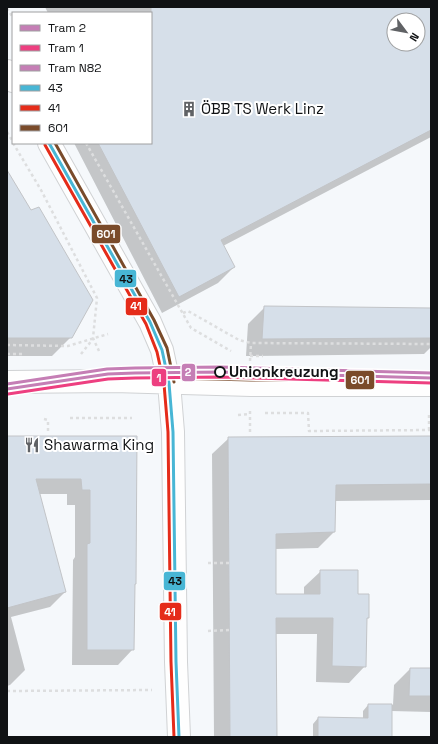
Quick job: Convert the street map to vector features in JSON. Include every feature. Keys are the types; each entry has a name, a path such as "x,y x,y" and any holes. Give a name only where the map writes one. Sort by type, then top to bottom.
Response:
{"main road":[{"path":"50,144 150,322 162,350 169,383 172,432 176,662 179,737"},
{"path":"7,382 114,381 251,385 431,385"}],"path":[{"path":"7,132 12,141"},
{"path":"14,144 41,190 97,298 93,338 81,354"},
{"path":"87,144 191,328 231,351"},
{"path":"183,312 188,311 239,340 251,343 431,344"},
{"path":"7,345 68,346 108,334"},
{"path":"93,338 99,350"},
{"path":"7,354 24,354"},
{"path":"250,356 263,356"},
{"path":"265,413 308,413 308,431 430,430 429,413"},
{"path":"238,414 250,414"},
{"path":"70,418 132,418"},
{"path":"44,419 48,420 48,431"},
{"path":"208,563 229,563"},
{"path":"208,631 230,630"},
{"path":"7,691 152,690"}],"building":[{"path":"151,7 431,7 431,130 221,240 235,267 179,297 99,144 152,144"},
{"path":"7,170 31,210 39,207 93,300 72,338 7,338"},
{"path":"264,306 431,308 431,338 262,339"},
{"path":"7,436 137,436 134,650 87,650 87,544 90,543 90,490 82,490 81,479 36,479 66,592 7,608"},
{"path":"431,436 431,484 336,485 335,532 276,534 276,594 320,594 320,570 358,570 358,594 369,594 366,667 332,666 333,618 276,618 277,737 230,737 228,437"},
{"path":"410,668 431,668 431,696 409,696"},
{"path":"368,704 392,704 392,737 318,737 318,717 368,718"}],"tram line":[{"name":"N82","path":"7,384 107,369 135,368 220,367 431,373"},
{"name":"2","path":"7,389 108,374 135,373 220,372 431,378"},
{"name":"1","path":"8,394 108,379 135,378 220,377 431,383"}],"transit line":[{"name":"43","path":"50,144 150,322 162,350 169,383 173,432 176,662 179,737"},
{"name":"601","path":"56,144 154,320 167,348 174,382"},
{"name":"41","path":"45,145 146,324 157,352 164,384 168,432 171,662 174,737"},
{"name":"601","path":"169,378 251,380 431,380"}],"place":[{"name":"ÖBB TS Werk Linz","path":"189,109"},
{"name":"Unionkreuzung","path":"220,372"},
{"name":"Shawarma King","path":"32,445"}]}
